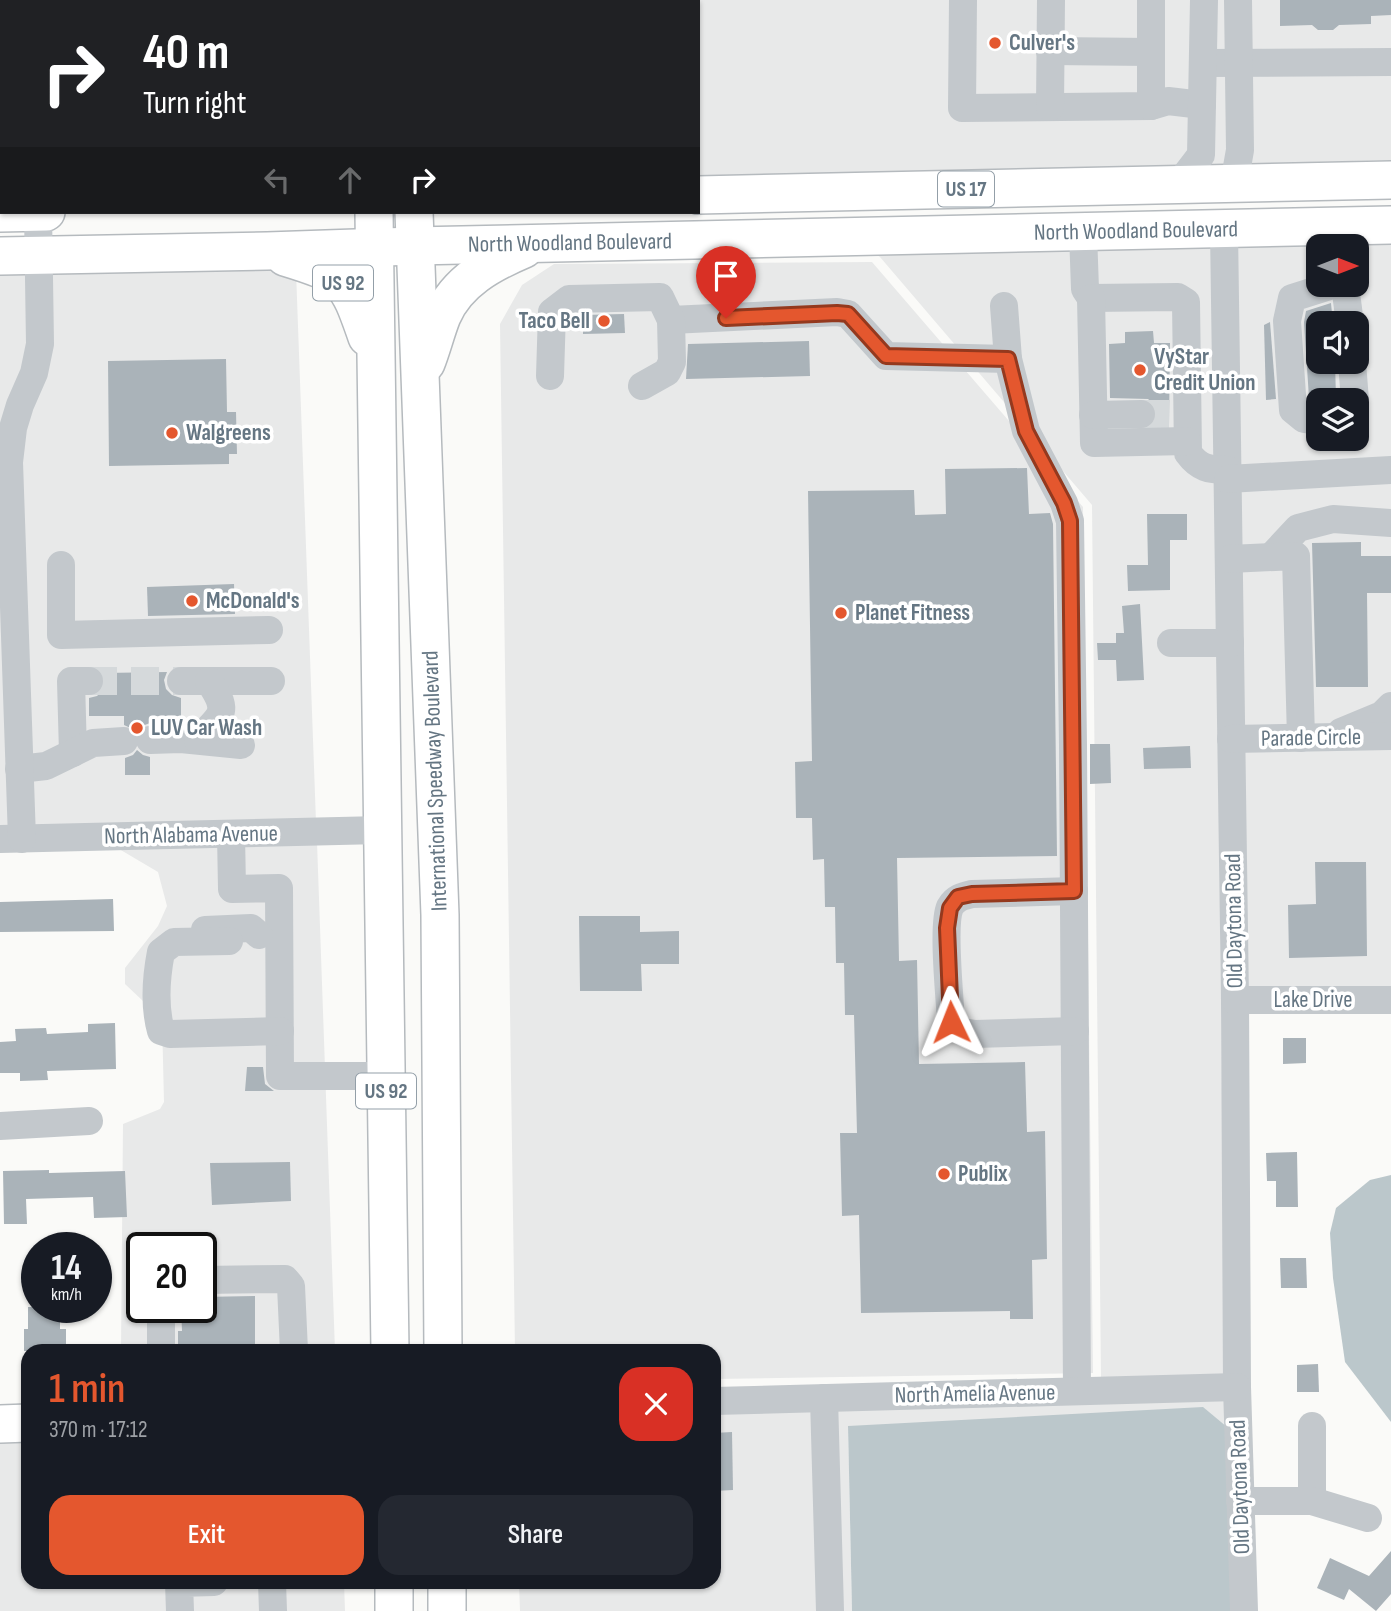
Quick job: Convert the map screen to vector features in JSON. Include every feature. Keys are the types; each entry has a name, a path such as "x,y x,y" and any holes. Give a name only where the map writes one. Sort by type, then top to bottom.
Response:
{"main road":[{"name":"North Woodland Boulevard","path":"700,195 1391,180"},
{"path":"1170,231 1203,215 1217,204 1234,184"},
{"path":"920,236 934,221 951,209 1009,188"},
{"path":"1224,230 1241,211 1258,204 1340,201 1391,188"},
{"name":"North Woodland Boulevard","path":"1355,234 1391,225"},
{"name":"North Woodland Boulevard","path":"0,256 267,251 374,229 414,229 537,243 1224,230 1306,234"},
{"path":"374,229 374,360"},
{"name":"International Speedway Boulevard","path":"414,229 440,915 443,1344"},
{"path":"419,384 443,314 460,288 490,263 537,243"},
{"name":"US 92","path":"267,251 322,268 343,283 353,297 374,360 390,1344"},
{"path":"381,830 401,842 419,865 440,915"},
{"path":"0,1424 21,1423"},
{"path":"394,1589 394,1611"},
{"path":"447,1589 447,1611"}],"street":[{"path":"963,0 962,108 1151,106 1168,101 1202,105"},
{"path":"1050,107 1051,0"},
{"path":"1151,0 1151,106"},
{"path":"1178,185 1201,155 1204,0"},
{"path":"1234,184 1240,150 1238,0"},
{"path":"1050,51 1151,52"},
{"path":"1203,63 1391,62"},
{"path":"11,839 19,769 9,461 13,428 34,373 40,344 38,214"},
{"name":"Old Daytona Road","path":"1224,230 1235,1000 1237,1387 1244,1611"},
{"path":"1083,233 1085,289 1091,298 1094,443 1171,421"},
{"path":"1306,294 1292,299 1287,321 1293,410 1306,419"},
{"path":"550,376 552,312 569,299 660,297 671,320 672,362 667,372 642,386"},
{"path":"1091,298 1178,297 1186,302 1171,421 1196,464 1228,474 1391,470"},
{"path":"1004,306 1008,359 1026,431 1064,503 1070,521 1077,1391"},
{"path":"671,320 848,314 886,356 1008,359"},
{"path":"1093,415 1171,421"},
{"path":"1271,557 1298,528 1333,519 1391,523"},
{"path":"1229,559 1296,555 1315,738 1382,715 1391,706"},
{"path":"61,565 61,635 269,630"},
{"path":"1171,643 1230,643"},
{"path":"73,752 71,681 89,681"},
{"path":"181,681 271,681"},
{"path":"198,740 221,715 222,701 209,681"},
{"name":"Parade Circle","path":"1231,739 1391,736"},
{"path":"19,769 46,766 93,743 198,740 241,745"},
{"name":"North Alabama Avenue","path":"11,839 381,830"},
{"path":"231,834 232,889 279,888 253,938 280,1031 280,1076 385,1076"},
{"path":"1074,891 972,894 958,897 950,908 947,928 951,1022 956,1028 975,1034 1075,1031"},
{"path":"253,938 174,942 161,952 156,978 158,1022 151,1019 170,1034 280,1031"},
{"name":"Lake Drive","path":"1235,1000 1391,1000"},
{"path":"0,1126 89,1121"},
{"path":"217,1280 285,1279 292,1286 293,1344"},
{"path":"161,1323 161,1344"},
{"name":"North Amelia Avenue","path":"721,1401 1237,1387"},
{"path":"824,1398 830,1611"},
{"path":"1312,1426 1312,1501"},
{"path":"1240,1501 1312,1501 1368,1518"},
{"path":"179,1589 180,1611"},
{"path":"272,1589 273,1611"}],"shaded area":[{"path":"700,0 1391,0 1391,160 700,177"},
{"path":"1236,243 1306,243 1306,298 1368,298 1369,243 1391,243 1391,692 1376,706 1326,727 1242,729"},
{"path":"1213,244 1225,1378 1101,1378 1092,505 875,254"},
{"path":"872,262 1083,507 1093,1373 721,1379 721,1344 515,1344 500,324 522,285 554,264"},
{"path":"288,268 296,271 316,822 0,829 0,273"},
{"path":"1391,746 1391,990 1246,990 1243,749"},
{"path":"317,842 335,1344 121,1344 123,1124 160,1109 164,1102 162,1019 125,984 125,968 158,926 167,906 158,872 114,846"},
{"path":"1391,1175 1391,1422 1345,1362 1333,1278 1330,1233 1336,1208 1370,1180"},
{"path":"1226,1398 1227,1427 848,1426 852,1611 520,1611 519,1589 721,1589 721,1411"},
{"path":"1203,1407 1227,1427 1233,1611 852,1611 848,1426"},
{"path":"21,1433 21,1589 344,1589 345,1611 0,1611 0,1434"}],"building":[{"path":"1280,0 1391,0 1391,15 1371,16 1371,24 1339,25 1333,30 1318,30 1312,25 1280,26"},
{"path":"1331,303 1332,311 1306,311"},
{"path":"1306,311 1306,352 1304,322"},
{"name":"Taco Bell","path":"624,314 625,333 583,334 583,315"},
{"path":"1270,322 1276,399 1266,400 1264,325"},
{"name":"VyStar Credit Union","path":"1153,331 1154,343 1170,343 1169,425 1153,425 1158,413 1155,405 1148,399 1110,398 1109,344 1125,343 1125,332"},
{"path":"809,341 810,376 686,379 688,344"},
{"name":"Walgreens","path":"226,359 227,412 236,412 237,454 229,454 229,464 109,466 108,361"},
{"path":"1307,374 1335,374 1336,388 1308,388"},
{"path":"1027,468 1029,514 1050,513 1053,524 1057,856 897,858 899,961 917,960 919,1064 1025,1062 1027,1132 1045,1131 1047,1259 1032,1260 1033,1319 1010,1319 1010,1311 861,1313 859,1215 842,1216 840,1133 857,1133 854,1015 845,1015 844,963 836,963 835,907 825,907 824,859 813,860 812,818 796,818 795,762 812,761 808,491 914,490 915,515 946,514 945,469"},
{"path":"1147,514 1187,514 1187,540 1170,540 1170,590 1128,591 1127,565 1148,565"},
{"path":"1361,542 1361,556 1391,556 1391,593 1367,593 1368,687 1316,687 1312,543"},
{"path":"234,584 235,614 148,616 147,587"},
{"path":"1140,604 1144,680 1117,681 1116,660 1098,660 1097,643 1116,643 1116,633 1124,633 1122,606"},
{"name":"LUV Car Wash","path":"167,672 164,680 166,689 181,698 181,716 150,716 150,723 137,731 124,725 124,716 89,716 89,698 97,696 106,682 103,673"},
{"path":"1090,744 1110,744 1111,783 1090,784"},
{"path":"1190,746 1191,768 1144,769 1143,748"},
{"path":"137,750 150,757 150,775 125,775 125,758"},
{"path":"1315,862 1366,862 1367,956 1289,958 1288,905 1316,904"},
{"path":"113,899 114,931 0,932 0,902"},
{"path":"579,916 640,916 640,932 679,931 679,964 641,964 642,991 580,991"},
{"path":"115,1023 116,1069 47,1071 48,1080 20,1081 20,1073 0,1073 0,1042 16,1041 15,1029 46,1028 47,1034 88,1032 88,1024"},
{"path":"1283,1038 1306,1038 1306,1063 1283,1064"},
{"path":"247,1067 263,1067 265,1084 274,1091 245,1091"},
{"path":"1297,1152 1298,1207 1276,1207 1276,1181 1267,1181 1266,1153"},
{"path":"290,1162 291,1201 212,1205 210,1163"},
{"path":"49,1170 49,1173 125,1171 127,1217 94,1218 93,1197 26,1199 27,1224 4,1224 3,1171"},
{"path":"1280,1258 1306,1258 1307,1288 1281,1288"},
{"path":"255,1296 255,1344 178,1344 178,1331 182,1331 182,1323 217,1323 217,1297"},
{"path":"28,1323 60,1323 60,1329 66,1329 66,1344 24,1344 24,1329 28,1329"},
{"path":"1318,1364 1319,1392 1297,1392 1297,1365"},
{"path":"732,1432 733,1490 721,1491 721,1433"},
{"path":"1391,1551 1391,1594 1376,1611 1349,1589 1344,1600 1317,1588 1330,1558 1369,1576"}],"tunnel":[{"path":"1141,414 1169,414"},
{"path":"89,681 181,681"}],"place":[{"name":"Culver's","path":"995,43"},
{"name":"Taco Bell","path":"604,321"},
{"name":"VyStar Credit Union","path":"1140,370"},
{"name":"Walgreens","path":"172,433"},
{"name":"McDonald's","path":"192,601"},
{"name":"Planet Fitness","path":"841,613"},
{"name":"LUV Car Wash","path":"137,728"},
{"name":"Publix","path":"944,1174"}],"route":[{"path":"726,318 848,314 886,356 1008,359 1026,431 1064,503 1070,521 1074,891 972,894 958,897 950,908 947,928 951,1022"}]}
